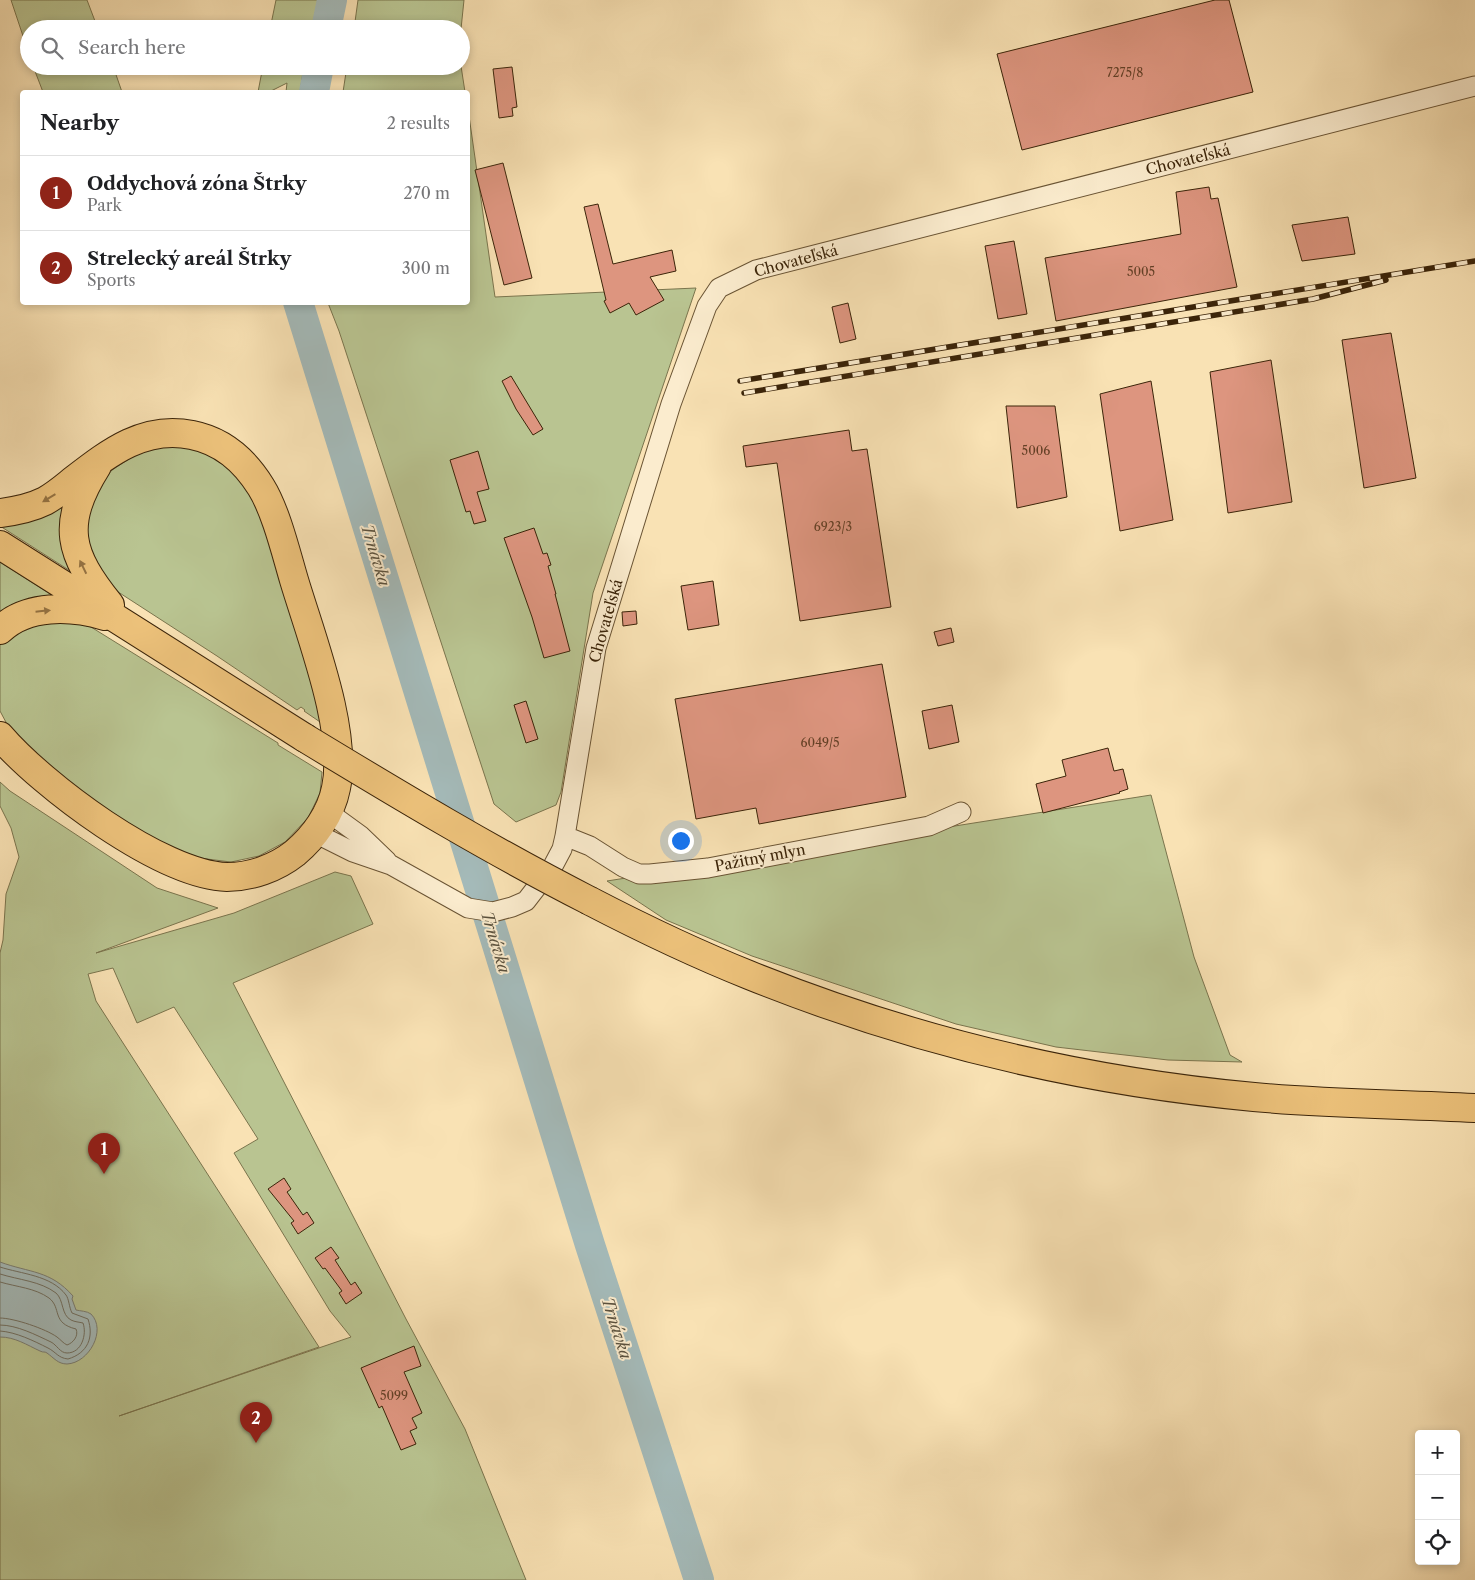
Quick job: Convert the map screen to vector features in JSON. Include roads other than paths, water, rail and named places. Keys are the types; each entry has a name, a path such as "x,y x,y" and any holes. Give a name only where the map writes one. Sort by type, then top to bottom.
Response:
{"main road":[{"path":"0,512 28,508 44,501 118,448 151,435 166,432 193,435 218,443 242,461 262,488 277,524 327,691 336,731 338,773 336,791 322,822 290,856 272,867 254,873 228,877 206,874 187,868 145,849 100,821 58,790 0,736"},
{"path":"102,458 79,501 74,518 74,536 84,570 122,620"},
{"path":"0,545 122,620 306,738 494,850 590,901 689,949 786,989 905,1029 1031,1063 1113,1079 1254,1097 1475,1108"},
{"path":"0,630 14,618 30,612 44,610 80,611 122,620"},
{"path":"1414,1105 1475,1099"}],"street":[{"name":"Chovateľská","path":"322,822 353,852 391,865 468,908 486,911 502,910 526,901 553,866 562,848 565,836 596,648 671,404 707,306 719,288 756,270 1475,86"},
{"name":"Pažitný mlyn","path":"565,836 590,846 623,867 639,874 650,874 708,868 929,826 961,812"}],"water":[{"path":"0,1262 39,1273 56,1281 73,1296 72,1299 76,1310 91,1314 97,1328 96,1337 93,1345 82,1358 75,1362 64,1364 46,1352 41,1352 11,1338 0,1337"}],"waterway":[{"name":"Trnávka","path":"328,20 332,0"},
{"name":"Trnávka","path":"314,90 317,75"},
{"name":"Trnávka","path":"299,305 590,1245 699,1580"}],"railway":[{"path":"740,381 1475,261"},
{"path":"744,393 1313,299 1386,280"}],"place":[{"name":"Oddychová zóna Štrky","path":"104,1174"},
{"name":"Strelecký areál Štrky","path":"256,1443"}]}
